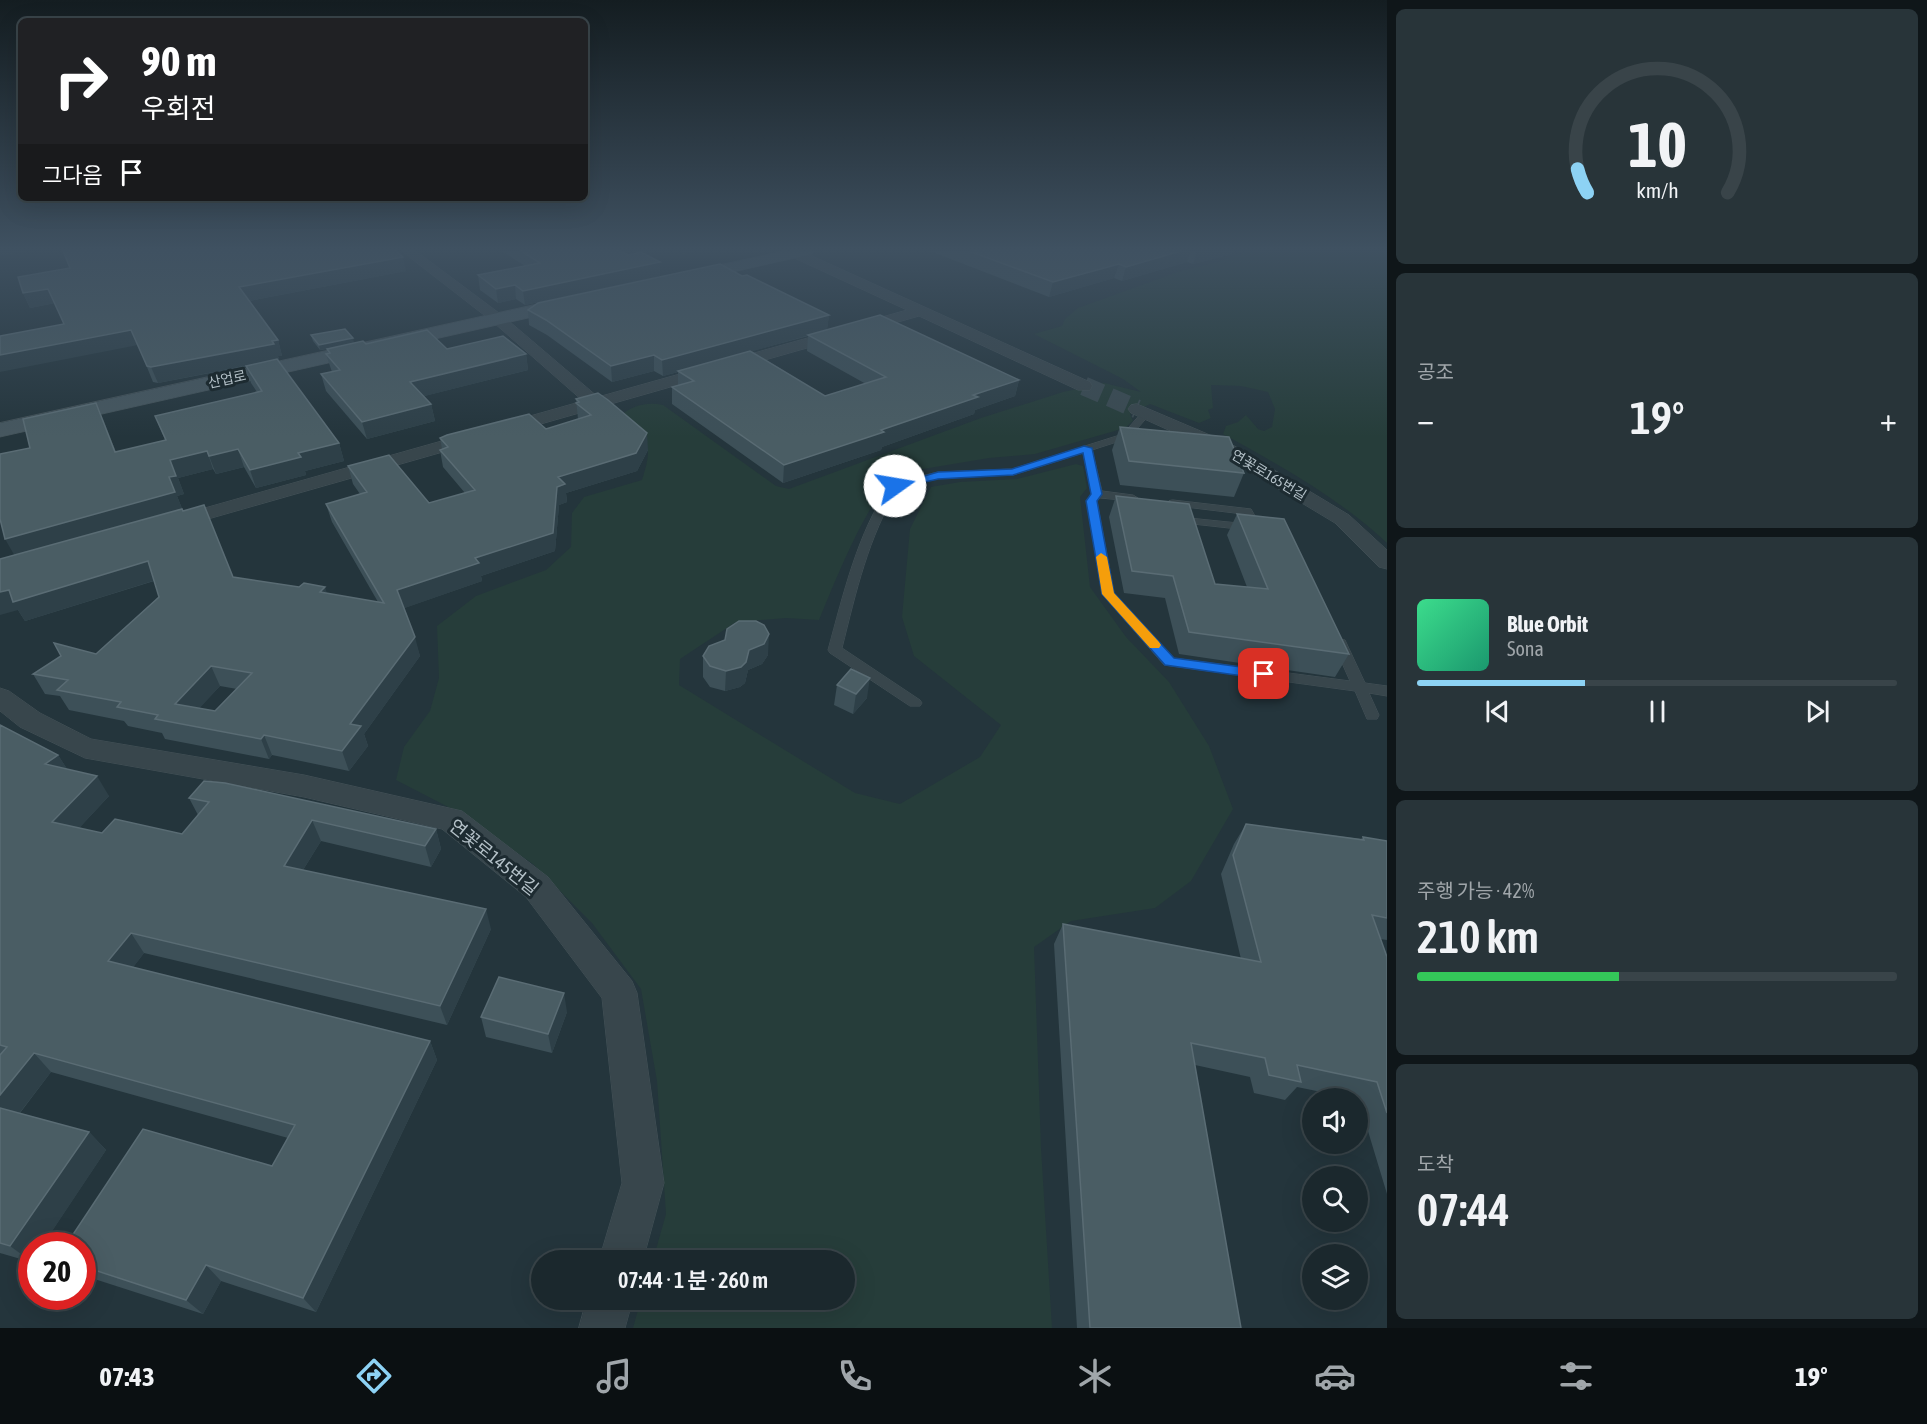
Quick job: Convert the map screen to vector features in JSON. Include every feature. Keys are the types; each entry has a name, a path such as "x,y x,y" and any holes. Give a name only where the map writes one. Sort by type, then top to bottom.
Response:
{"street":[{"path":"490,313 596,404"},
{"name":"산업로","path":"0,430 526,313"},
{"path":"160,527 913,313"},
{"path":"924,313 1084,386"},
{"name":"연꽃로165번길","path":"1141,411 1224,448 1342,519 1387,562"},
{"name":"연꽃로145번길","path":"0,697 30,720 85,748 303,786 451,819 537,887 619,993 643,1183 624,1250"},
{"path":"602,1328 607,1310"}],"lane":[{"path":"915,703 836,650 855,570 880,506 895,486 938,475 1013,472 1126,436 1141,411"},
{"path":"1087,448 1097,494 1092,501 1099,511 1108,594 1169,662 1387,691"},
{"path":"1097,494 1143,500"},
{"path":"1166,502 1247,511 1256,528"},
{"path":"1163,518 1269,531"},
{"path":"1334,629 1372,715"}],"green space":[{"path":"1072,313 1387,313 1387,543 1329,497 1223,434 1226,426 1238,422 1246,415 1258,429 1264,431 1272,427 1275,409 1268,392 1241,386 1211,385 1213,408 1208,410 1211,418 1199,423 1150,404 1130,414 1133,421 1125,428 1035,454 989,458 893,474 870,509 843,563 819,620 786,618 736,622 680,659 679,685 855,793 900,804 980,757 1001,725 914,656 902,617 910,529 931,487 960,482 1017,479 1076,464 1083,466 1087,488 1080,497 1090,587 1126,637 1169,682 1209,746 1233,809 1191,881 1155,908 1071,921 1034,947 1041,1148 1052,1328 633,1328 638,1310 855,1310 855,1250 656,1250 666,1214 657,1081 641,989 592,923 533,864 456,811 396,780 404,747 430,711 439,678 437,626 476,596 546,570 571,547 572,513 584,497 642,480 648,454 647,447 618,418 633,408 644,404 663,405 776,486 789,489 981,418 1063,392 1104,383 1141,392 1123,379 1034,334 1062,326 1065,319"}],"building":[{"path":"59,313 258,313 278,340 272,341 274,344 151,367 147,366 131,330 0,355 0,336 64,324"},
{"path":"533,313 825,313 829,315 662,360 654,355 611,366"},
{"path":"880,315 1019,380 973,395 978,397 881,430 884,432 784,465 672,387 694,381 678,371 750,351 825,396 886,377 808,335"},
{"path":"345,329 353,338 319,345 311,335"},
{"path":"427,330 447,349 503,336 526,354 410,382 431,404 362,422 321,374 340,370 326,354 330,353 327,349 363,341 366,344"},
{"path":"277,359 339,443 298,453 301,457 250,470 238,449 209,456 207,451 170,460 176,476 169,477 175,492 5,539 0,519 0,454 30,448 23,419 96,403 115,452 166,440 155,416 262,391 246,366"},
{"path":"598,393 647,433 636,453 558,477 565,484 557,487 553,533 475,558 479,563 397,590 415,637 350,724 361,726 342,751 264,735 261,739 155,719 158,715 117,707 121,702 57,690 68,680 33,674 61,656 54,643 96,654 159,597 148,561 13,602 9,590 0,592 0,559 204,505 233,577 299,587 304,583 325,587 320,592 384,603 326,504 367,492 348,466 389,455 429,503 475,490 440,450 448,447 440,438 529,414 546,429 591,415 576,403 579,402 576,399","holes":["211,666 252,673 215,711 175,704"]},
{"path":"1120,427 1229,437 1244,473 1129,461"},
{"path":"1116,496 1189,504 1215,584 1268,589 1237,514 1284,519 1349,654 1189,632 1173,576 1132,571"},
{"path":"739,621 756,621 764,625 769,634 764,644 749,650 746,662 741,667 726,671 710,666 703,656 709,646 725,640 727,629"},
{"path":"851,669 870,678 856,694 837,685"},
{"path":"0,725 58,755 45,764 97,776 52,822 102,833 115,819 182,834 209,802 189,798 204,781 225,783 436,829 425,846 312,820 284,866 486,909 440,1006 131,933 108,961 430,1041 303,1298 206,1265 186,1300 96,1271 96,1232 75,1232 143,1129 272,1166 295,1125 34,1053 0,1095 0,1055 7,1047 0,1045"},
{"path":"1246,824 1387,841 1387,918 1372,915 1387,957 1387,1113 1377,1082 1297,1065 1301,1082 1269,1075 1265,1058 1191,1043 1241,1328 1090,1328 1063,924 1261,962 1233,855"},
{"path":"499,977 564,993 548,1034 481,1017"},
{"path":"0,1108 89,1132 10,1246 0,1243"}],"tunnel":[{"path":"1084,386 1137,409"}],"slow traffic":[{"path":"1101,557 1108,594 1154,645"}],"route":[{"path":"895,486 938,475 1013,472 1087,448 1097,494 1092,501 1108,594 1169,662 1264,674"}]}
